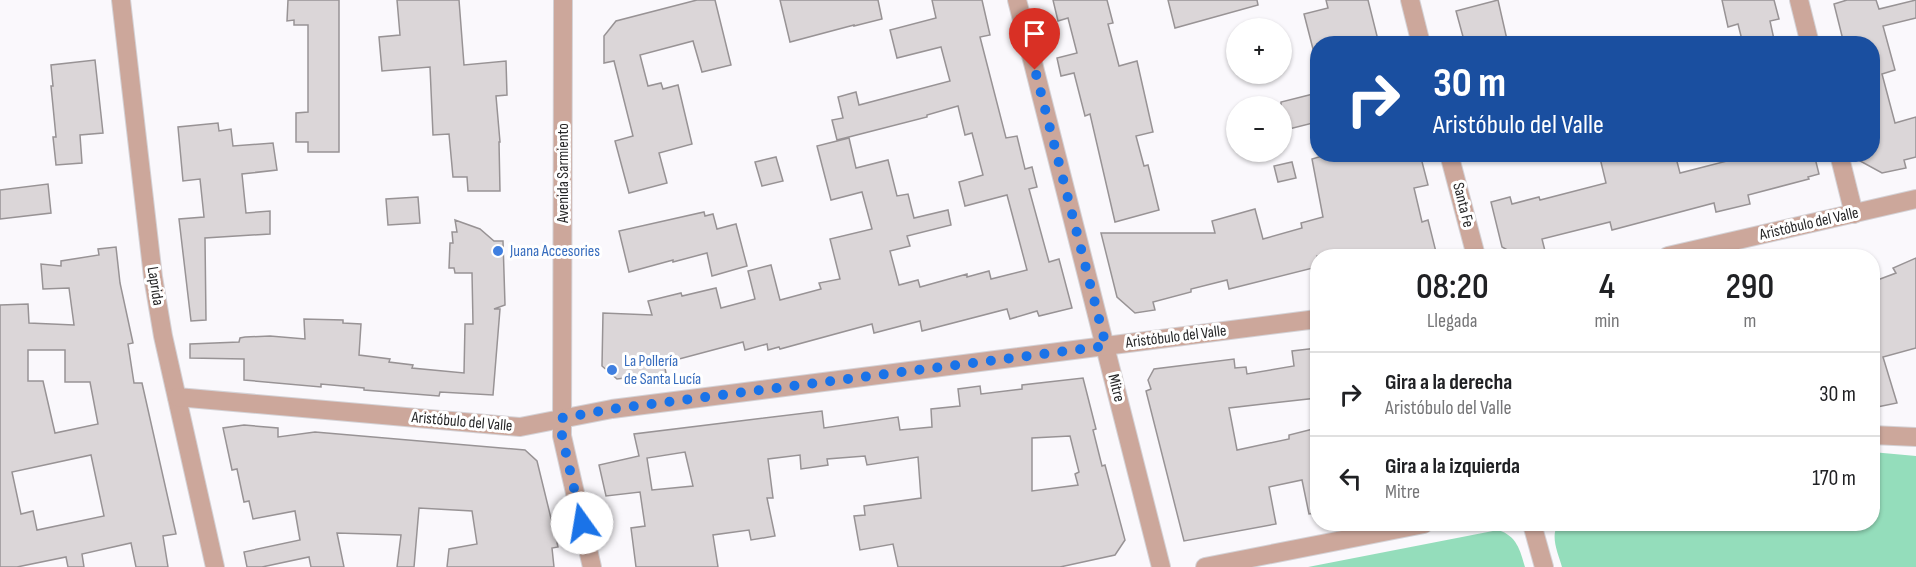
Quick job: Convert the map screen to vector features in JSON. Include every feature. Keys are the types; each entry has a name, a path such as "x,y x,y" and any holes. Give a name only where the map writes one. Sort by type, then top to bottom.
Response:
{"street":[{"name":"Laprida","path":"121,0 153,277 163,336 215,567"},
{"name":"Mitre","path":"1017,0 1161,567"},
{"path":"1410,0 1419,36"},
{"path":"1799,0 1808,36"},
{"name":"Avenida Sarmiento","path":"566,1 562,436 592,567"},
{"name":"Santa Fe","path":"1451,162 1474,249"},
{"path":"1841,162 1854,214"},
{"name":"Aristóbulo del Valle","path":"1699,249 1916,199"},
{"name":"Aristóbulo del Valle","path":"177,397 520,427 612,409 1310,320"},
{"path":"1880,435 1916,437"},
{"path":"1205,567 1388,531"},
{"path":"1534,531 1544,567"}],"green space":[{"path":"1880,453 1916,456 1916,567 1562,567 1556,531 1880,531"},
{"path":"1500,531 1514,540 1525,567 1308,567"}],"building":[{"path":"288,0 339,0 339,152 308,152 308,142 296,142 296,113 308,112 308,25 294,25 294,20 287,21"},
{"path":"397,0 459,0 464,65 506,61 507,95 496,96 500,142 500,191 468,191 467,177 453,177 449,134 433,135 430,67 382,71 379,37 400,35"},
{"path":"697,0 715,0 731,65 702,72 693,41 640,55 648,86 661,83 663,89 678,85 692,144 659,153 667,183 629,193 615,141 633,136 614,61 604,63 604,36 616,21"},
{"path":"780,0 878,0 882,19 790,42"},
{"path":"932,0 982,0 990,35 980,37 1006,138 1017,136 1025,169 1032,167 1037,187 1029,189 1049,262 1059,259 1072,308 1039,316 1037,311 1010,319 1007,309 922,331 920,321 874,333 872,324 780,349 779,347 768,350 767,344 745,350 743,342 664,363 666,373 617,379 602,366 603,313 652,315 648,301 716,288 721,308 755,299 748,271 771,265 780,300 821,289 819,283 840,279 830,239 872,229 862,192 831,200 817,146 849,138 856,168 888,160 897,196 908,194 914,218 948,210 951,225 907,236 910,246 890,251 899,285 918,280 920,287 967,274 967,277 989,271 991,279 1027,270 1007,195 965,206 959,182 983,175 972,133 965,135 958,106 927,115 927,117 837,140 832,120 843,118 838,97 856,92 859,105 950,81 941,47 897,58 890,30 936,18"},
{"path":"1053,0 1107,0 1113,23 1108,24 1119,66 1137,61 1153,132 1136,136 1144,166 1148,165 1159,210 1115,222 1090,114 1085,116 1074,73 1061,76 1057,58 1077,53 1068,18 1058,21"},
{"path":"1168,0 1257,0 1258,5 1175,28"},
{"path":"1326,0 1368,0 1377,36 1310,37 1304,14 1328,8"},
{"path":"1498,0 1506,36 1463,36 1456,11"},
{"path":"1722,0 1774,0 1779,19 1770,21 1773,36 1741,36 1738,24 1728,27"},
{"path":"1847,0 1876,0 1879,9 1916,0 1916,18 1883,26 1895,70 1882,74 1895,123 1916,117 1916,157 1904,160 1906,168 1882,173 1862,162 1880,162 1880,36 1842,36 1834,4"},
{"path":"95,60 103,133 80,135 82,163 56,165 51,65"},
{"path":"1310,95 1310,124 1292,128 1292,99"},
{"path":"218,123 219,131 231,129 233,146 273,143 277,170 242,174 246,213 270,211 270,234 205,238 206,320 191,321 179,219 204,217 200,179 183,181 178,127"},
{"path":"776,157 783,181 762,186 755,162"},
{"path":"1292,162 1296,178 1278,182 1274,166"},
{"path":"1313,162 1422,162 1428,185 1414,188 1422,222 1428,220 1435,249 1310,249 1310,269 1229,289 1227,280 1191,289 1191,292 1153,302 1155,310 1135,313 1117,297 1101,233 1215,233 1212,221 1255,209 1263,239 1302,228 1301,223 1323,217"},
{"path":"1601,162 1677,162 1680,173 1723,162 1816,162 1819,174 1808,177 1809,179 1748,195 1750,204 1716,212 1714,203 1612,230 1610,222 1542,239 1544,249 1506,249 1502,247 1491,202 1510,197 1512,204 1539,197 1540,200 1606,183"},
{"path":"48,184 51,213 0,219 0,190"},
{"path":"418,197 420,223 388,225 386,199"},
{"path":"704,212 705,216 713,214 717,229 736,224 747,266 712,276 707,253 629,272 619,231"},
{"path":"455,220 480,229 494,241 503,241 505,305 494,309 500,309 493,395 440,392 439,396 321,384 321,387 244,380 244,359 190,358 190,344 239,342 240,338 245,337 270,336 305,339 304,319 343,320 343,323 361,324 359,355 390,359 389,362 413,365 412,368 464,373 465,324 473,324 472,273 455,273 454,268 449,268 450,243 453,243 452,232 457,232"},
{"path":"116,247 120,283 133,343 128,344 134,383 142,383 176,534 163,536 168,567 136,567 131,543 82,554 84,567 68,567 66,557 17,567 0,567 0,305 28,304 29,323 74,325 69,288 43,289 41,264 61,266 61,261 99,255 98,249","holes":["28,350 65,350 65,382 90,382 98,424 55,433 43,381 28,381","91,455 104,516 37,530 33,511 21,514 12,472"]},
{"path":"1916,258 1916,348 1883,357 1897,403 1880,406 1880,279 1896,273 1893,268"},
{"path":"1310,349 1310,399 1229,408 1237,450 1289,439 1289,435 1310,430 1310,514 1302,480 1269,487 1276,524 1184,541 1146,391 1151,389 1148,380 1154,369 1234,359 1235,368 1246,367 1247,374 1294,366 1292,351"},
{"path":"1083,378 1096,429 1093,430 1102,466 1105,465 1125,540 1115,555 1060,567 898,567 893,544 860,550 854,516 865,515 864,506 921,498 918,457 867,465 865,456 827,459 828,465 801,469 800,455 768,459 773,498 767,498 775,536 751,540 749,530 713,535 718,567 636,567 631,528 645,526 640,492 606,496 599,465 639,456 634,434 822,411 824,428 898,417 900,430 932,427 931,409 960,406 958,389 980,386 981,394 1022,389 1022,385","holes":["1070,436 1079,472 1075,474 1078,485 1032,491 1032,438","685,452 693,486 652,490 647,458"]},
{"path":"244,425 278,428 278,437 315,432 525,450 537,461 558,547 552,548 554,567 447,567 449,549 477,544 472,511 419,508 414,567 397,567 401,535 337,533 344,567 311,567 309,557 262,567 247,567 244,552 300,540 295,511 253,519 249,501 244,502 237,469 232,470 223,428"}],"place":[{"name":"Juana Accesories","path":"498,251"},
{"name":"La Pollería de Santa Lucía","path":"612,370"}],"route":[{"path":"582,523 562,436 562,418 612,409 1106,346 1035,70"}]}
